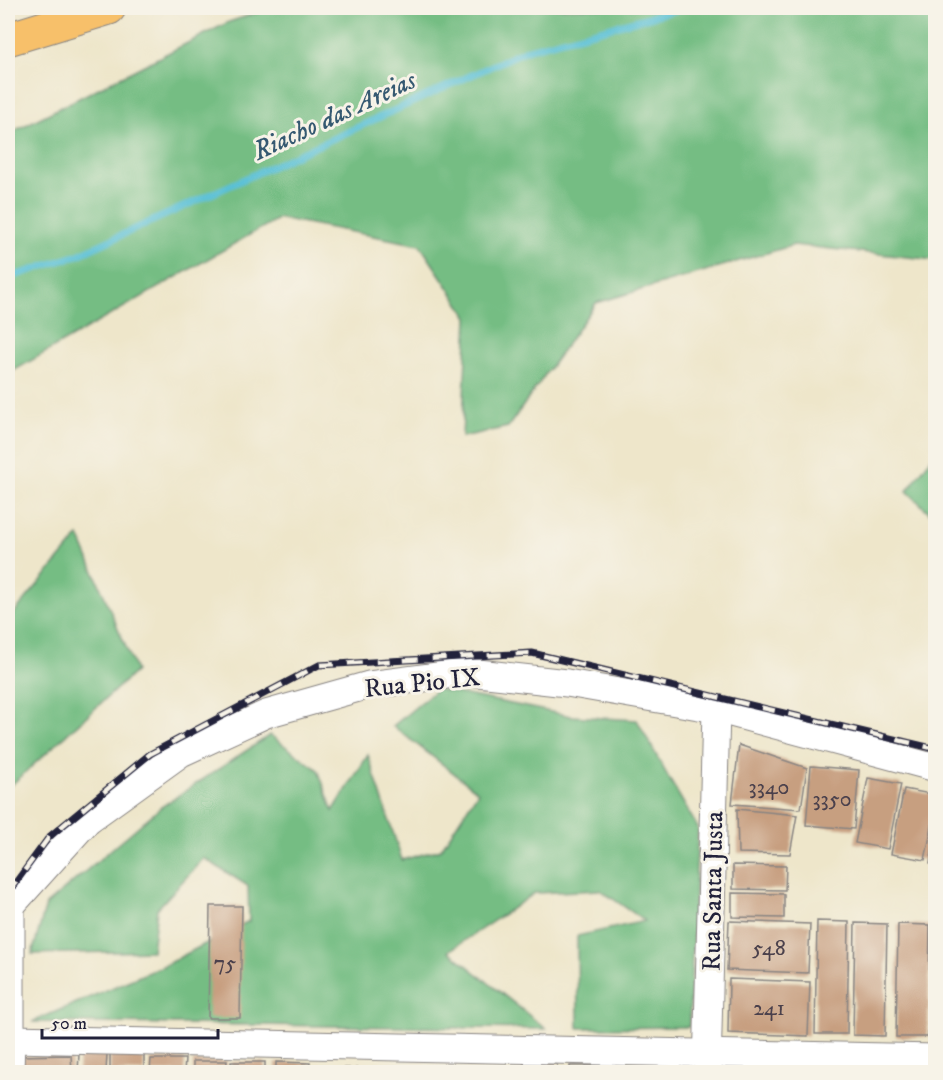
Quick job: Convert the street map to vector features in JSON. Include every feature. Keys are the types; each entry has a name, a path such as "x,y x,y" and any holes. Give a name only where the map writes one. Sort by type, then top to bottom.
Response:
{"main road":[{"path":"8,39 109,8"}],"street":[{"name":"Rua Pio IX","path":"9,907 88,820 182,753 266,714 369,685 469,672 567,683 716,709 936,768"},
{"name":"Rua Santa Justa","path":"707,1063 716,709"},
{"path":"9,907 10,1072"},
{"path":"11,1039 707,1063 936,1058"}],"green space":[{"path":"271,8 935,8 935,260 794,245 596,303 508,427 462,437 468,317 420,245 279,218 8,374 8,134 229,22"},
{"path":"935,453 935,518 907,491"},
{"path":"79,536 136,671 8,788 8,620"},
{"path":"437,689 571,716 637,720 698,828 689,1027 578,1028 577,936 645,921 600,890 535,893 449,951 546,1029 32,1022 165,965 249,921 248,886 204,858 157,909 152,951 32,954 46,905 161,807 270,735 318,770 333,811 368,755 402,860 441,849 478,792 393,726"}],"building":[{"path":"739,745 807,768 801,809 732,804"},
{"path":"811,766 859,770 854,829 806,825"},
{"path":"868,778 901,784 888,849 855,843"},
{"path":"904,789 936,795 936,807 925,860 891,854"},
{"path":"737,809 797,815 790,854 738,853"},
{"path":"934,841 936,841 936,865 930,864"},
{"path":"733,865 786,866 785,890 733,889"},
{"path":"732,893 784,894 784,918 732,917"},
{"path":"210,906 242,906 240,1018 208,1018"},
{"path":"729,921 810,924 808,973 727,970"},
{"path":"817,921 849,922 847,1034 815,1034"},
{"path":"855,923 887,924 885,1036 853,1035"},
{"path":"898,924 930,925 928,1037 896,1037"},
{"path":"729,979 810,982 808,1036 728,1033"},
{"path":"144,1051 144,1072 110,1072 110,1052"},
{"path":"79,1054 107,1054 106,1072 78,1072"},
{"path":"71,1055 72,1072 19,1072 18,1056"},
{"path":"151,1059 185,1059 184,1072 150,1072"},
{"path":"193,1061 227,1061 226,1072 193,1072"},
{"path":"231,1062 265,1062 265,1072 231,1072"},
{"path":"276,1062 310,1063 310,1072 276,1072"},
{"path":"524,1064 557,1064 557,1072 524,1072"},
{"path":"570,1066 603,1066 603,1072 570,1072"},
{"path":"315,1068 349,1068 349,1072 315,1072"},
{"path":"356,1068 390,1068 390,1072 356,1072"}],"waterway":[{"name":"Riacho das Areias","path":"8,278 78,255 529,49 683,8"}],"railway":[{"path":"8,893 49,837 150,754 319,665 532,653 936,749"}]}
